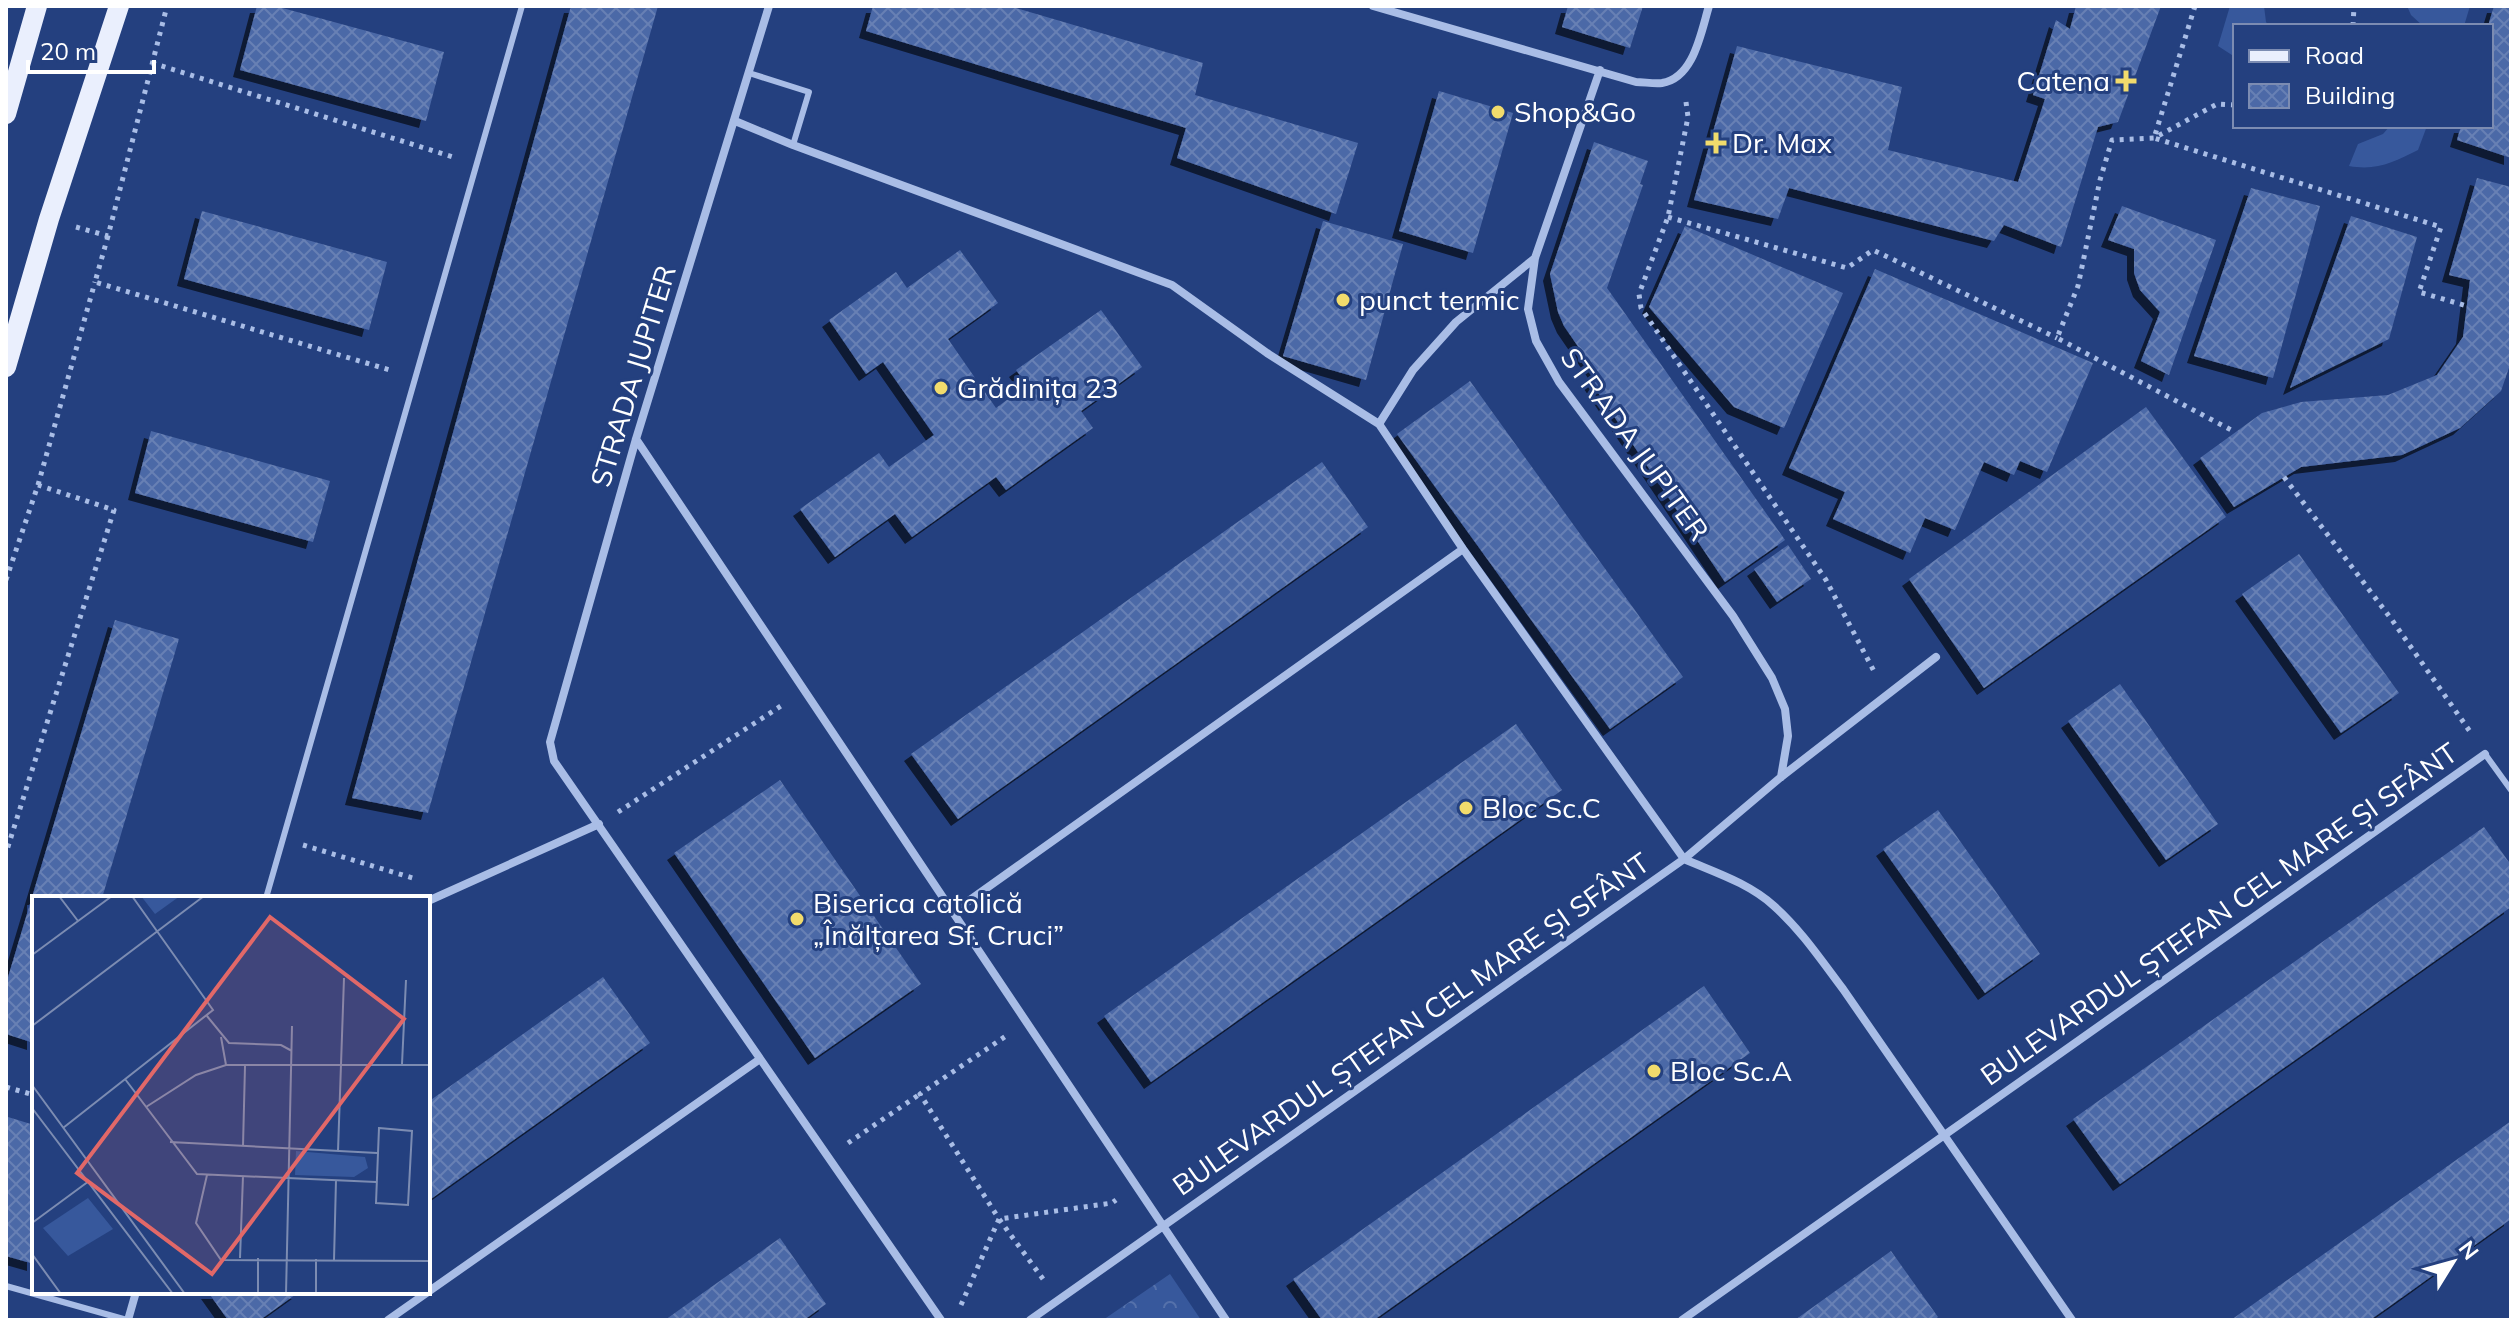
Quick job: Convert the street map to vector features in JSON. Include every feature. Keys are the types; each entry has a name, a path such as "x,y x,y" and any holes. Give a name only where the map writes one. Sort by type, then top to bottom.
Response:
{"main road":[{"path":"6,114 37,6"},
{"path":"6,367 49,219 119,6"}],"street":[{"name":"STRADA JUPITER","path":"599,824 554,761 550,742 636,439 769,6"},
{"path":"1373,6 1636,82 1663,83 1681,73 1693,55 1709,6"},
{"name":"STRADA JUPITER","path":"1600,70 1535,258 1528,309 1536,341 1559,382 1733,616 1772,678 1785,709 1788,736 1781,777"},
{"path":"735,121 1172,285 1267,353 1379,424 1463,549 1684,859 1735,880 1773,904 1803,937 1843,989 2072,1320"},
{"path":"1379,424 1413,370 1456,322 1535,258"},
{"name":"BULEVARDUL ȘTEFAN CEL MARE ȘI SFÂNT","path":"636,439 1226,1320"},
{"path":"953,912 1463,549"},
{"name":"BULEVARDUL ȘTEFAN CEL MARE ȘI SFÂNT","path":"1030,1320 1684,859 1781,777 1936,657"},
{"name":"BULEVARDUL ȘTEFAN CEL MARE ȘI SFÂNT","path":"1682,1320 2485,754"},
{"path":"430,900 599,824 941,1320"},
{"path":"430,1291 760,1059"},
{"path":"127,1320 135,1294"},
{"path":"388,1320 425,1294"}],"lane":[{"path":"267,896 522,6"},
{"path":"749,73 809,92 793,145"},
{"name":"BULEVARDUL ȘTEFAN CEL MARE ȘI SFÂNT","path":"2485,754 2511,790"},
{"path":"6,1286 32,1293"},
{"path":"34,1294 127,1320"}],"path":[{"path":"6,580 38,485 108,236 167,6"},
{"path":"2154,138 2195,6"},
{"path":"152,63 476,164"},
{"path":"1681,73 1688,117 1668,217 1639,294 1641,308 1826,580 1886,696"},
{"path":"2154,138 2217,104 2233,105"},
{"path":"2057,338 2078,286 2100,180 2112,140 2154,138 2441,227 2419,292 2467,306"},
{"path":"1668,217 1847,268 1873,250 2057,338 2235,432"},
{"path":"49,219 108,236"},
{"path":"95,282 415,377"},
{"path":"2284,477 2392,620 2485,754"},
{"path":"6,853 114,510 38,485"},
{"path":"599,824 805,690"},
{"path":"283,840 453,890"},
{"path":"828,1156 1026,1022"},
{"path":"6,1087 32,1094"},
{"path":"920,1094 999,1219 1059,1300"},
{"path":"999,1219 1112,1203 1137,1186"},
{"path":"959,1309 999,1219"}],"green space":[{"path":"2230,6 2264,6 2268,24 2233,24 2233,56 2218,46"},
{"path":"2407,6 2470,6 2465,24 2421,24"},
{"path":"2388,128 2426,128 2418,150 2377,166 2349,166 2358,144 2383,134"},
{"path":"1170,1274 1201,1320 1103,1320"}],"building":[{"path":"257,6 275,6 444,52 426,121 240,70"},
{"path":"571,6 658,6 428,813 352,798"},
{"path":"873,6 1009,6 1203,63 1195,95 1358,143 1336,214 1177,158 1186,128 866,31"},
{"path":"1568,6 1643,6 1630,48 1562,27"},
{"path":"2076,6 2161,6 2118,122 2098,127 2061,247 2004,225 1994,241 1789,188 1778,219 1694,200 1737,46 1902,87 1888,150 2018,182 2045,99 2033,95 2056,20 2070,29"},
{"path":"2494,6 2511,6 2511,158 2457,140 2460,128 2493,128 2493,24 2489,24"},
{"path":"1439,91 1513,113 1473,253 1399,231"},
{"path":"1594,142 1648,161 1640,184 1643,185 1607,288 1785,540 1725,582 1591,382 1599,377 1558,312 1550,274"},
{"path":"2477,178 2511,187 2511,362 2501,391 2460,428 2402,455 2301,467 2234,507 2200,458 2262,413 2301,402 2388,395 2437,375 2463,337 2470,280 2449,275"},
{"path":"2251,188 2320,206 2273,378 2194,356"},
{"path":"2122,206 2216,240 2169,375 2141,361 2160,312 2140,290 2134,273 2134,249 2108,240"},
{"path":"202,211 387,262 369,330 184,279"},
{"path":"2351,216 2417,237 2389,339 2290,388"},
{"name":"punct termic","path":"1323,221 1403,244 1366,380 1283,356"},
{"path":"1685,226 1843,293 1784,428 1734,407 1649,307"},
{"path":"960,250 998,303 948,339 996,408 1027,385 1016,370 1101,310 1142,367 1081,411 1093,428 1006,490 996,477 912,537 895,514 835,557 800,509 879,453 889,467 934,435 883,362 866,374 829,320 896,272 907,288"},
{"path":"1875,269 2093,363 2047,472 2020,461 2014,475 1984,462 1955,530 1925,518 1910,553 1833,519 1845,492 1789,468"},
{"path":"1470,381 1683,677 1610,729 1397,434"},
{"path":"2146,407 2226,517 1984,688 1909,579"},
{"path":"151,431 330,481 313,542 135,493"},
{"path":"1322,462 1368,527 958,819 911,754"},
{"path":"1788,545 1811,579 1777,602 1754,569"},
{"path":"2299,554 2399,693 2341,733 2242,594"},
{"path":"115,620 179,639 103,896 32,896"},
{"path":"2120,684 2218,824 2166,860 2068,721"},
{"path":"1516,724 1562,790 1151,1082 1104,1016"},
{"name":"Biserica catolică „Înălțarea Sf. Cruci”","path":"780,780 921,984 815,1058 674,853"},
{"path":"1938,810 2040,954 1985,993 1883,849"},
{"path":"2484,827 2511,865 2511,907 2120,1184 2073,1119"},
{"path":"32,897 32,1042 6,1034 6,984"},
{"path":"603,977 650,1043 430,1200 430,1101"},
{"path":"1704,986 1750,1053 1374,1320 1322,1320 1293,1279"},
{"path":"8,1117 32,1124 32,1263 6,1256"},
{"path":"2511,1121 2511,1219 2404,1296 2370,1320 2231,1320"},
{"path":"780,1238 826,1304 804,1320 665,1320"},
{"path":"1891,1251 1938,1317 1934,1320 1795,1320"},
{"path":"209,1294 296,1294 260,1320 228,1320"}],"place":[{"name":"Catena","path":"2126,81"},
{"name":"Shop&Go","path":"1498,112"},
{"name":"Dr. Max","path":"1716,143"},
{"name":"punct termic","path":"1343,300"},
{"name":"Grădinița 23","path":"941,388"},
{"name":"Bloc Sc.C","path":"1466,808"},
{"name":"Biserica catolică „Înălțarea Sf. Cruci”","path":"797,919"},
{"name":"Bloc Sc.A","path":"1654,1071"}]}
